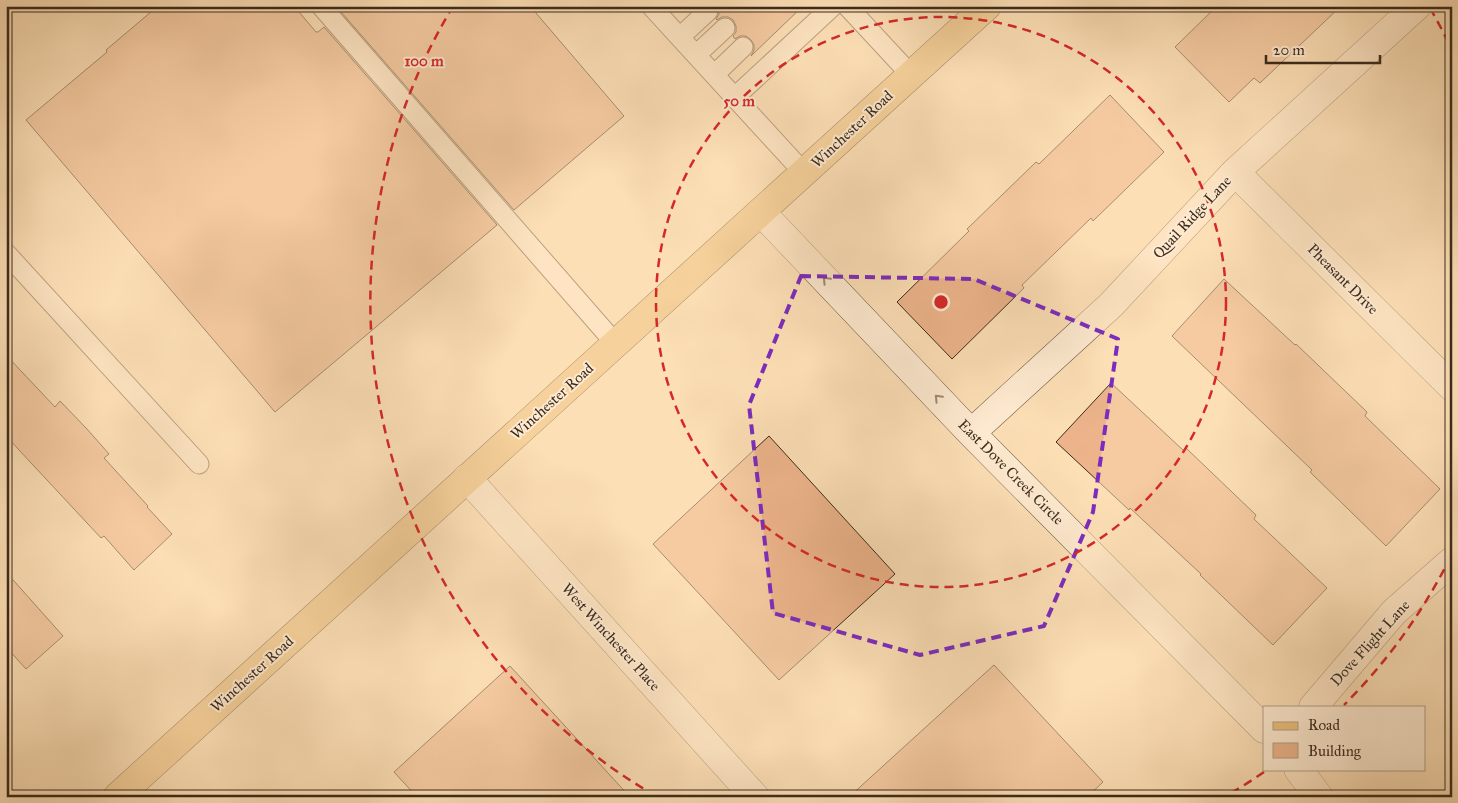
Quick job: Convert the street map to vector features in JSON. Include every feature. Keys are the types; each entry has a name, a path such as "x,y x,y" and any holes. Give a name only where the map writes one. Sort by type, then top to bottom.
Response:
{"main road":[{"name":"Winchester Road","path":"117,797 987,6"}],"street":[{"name":"Quail Ridge Lane","path":"971,433 1111,305 1235,172 1417,6"},
{"name":"Pheasant Drive","path":"1235,172 1452,387"},
{"name":"East Dove Creek Circle","path":"761,212 971,433 1263,728"},
{"name":"West Winchester Place","path":"466,478 751,795"},
{"name":"Dove Flight Lane","path":"1314,706 1394,612 1452,561"},
{"path":"1299,770 1319,797"}],"lane":[{"path":"321,6 615,344"},
{"path":"651,6 804,173"},
{"path":"736,97 833,6"},
{"path":"847,6 911,75"},
{"path":"680,37 708,11"},
{"path":"696,55 725,28"},
{"path":"714,74 743,48"},
{"path":"6,253 199,464"}],"highlighted area":[{"path":"801,276 974,279 1118,339 1093,512 1044,626 920,655 773,613 749,405"}],"building":[{"path":"158,6 294,6 316,32 324,27 497,225 275,412 26,120"},
{"path":"348,6 530,6 624,116 514,210 341,12"},
{"path":"718,6 803,6 751,56 754,45 746,36 740,36 735,39 733,36 736,32 736,26 733,20 728,17 716,19 719,14"},
{"path":"1217,6 1341,6 1260,83 1254,78 1229,102 1175,47"},
{"path":"1110,95 1164,152 1093,221 1091,218 1022,285 1024,288 952,359 897,302 969,231 967,229 1036,162 1039,164"},
{"path":"1224,279 1367,412 1365,416 1440,489 1386,546 1310,472 1312,470 1172,336"},
{"path":"6,355 55,407 60,401 87,429 109,454 104,458 172,534 134,570 104,536 101,538 6,436"},
{"path":"1111,383 1184,451 1186,448 1256,515 1254,519 1327,588 1273,645 1201,574 1056,442"},
{"path":"769,436 895,574 779,680 653,544"},
{"path":"6,572 63,636 26,669 6,647"},
{"path":"994,665 1103,782 1087,797 849,797"},
{"path":"510,666 630,797 417,797 394,772"}]}
